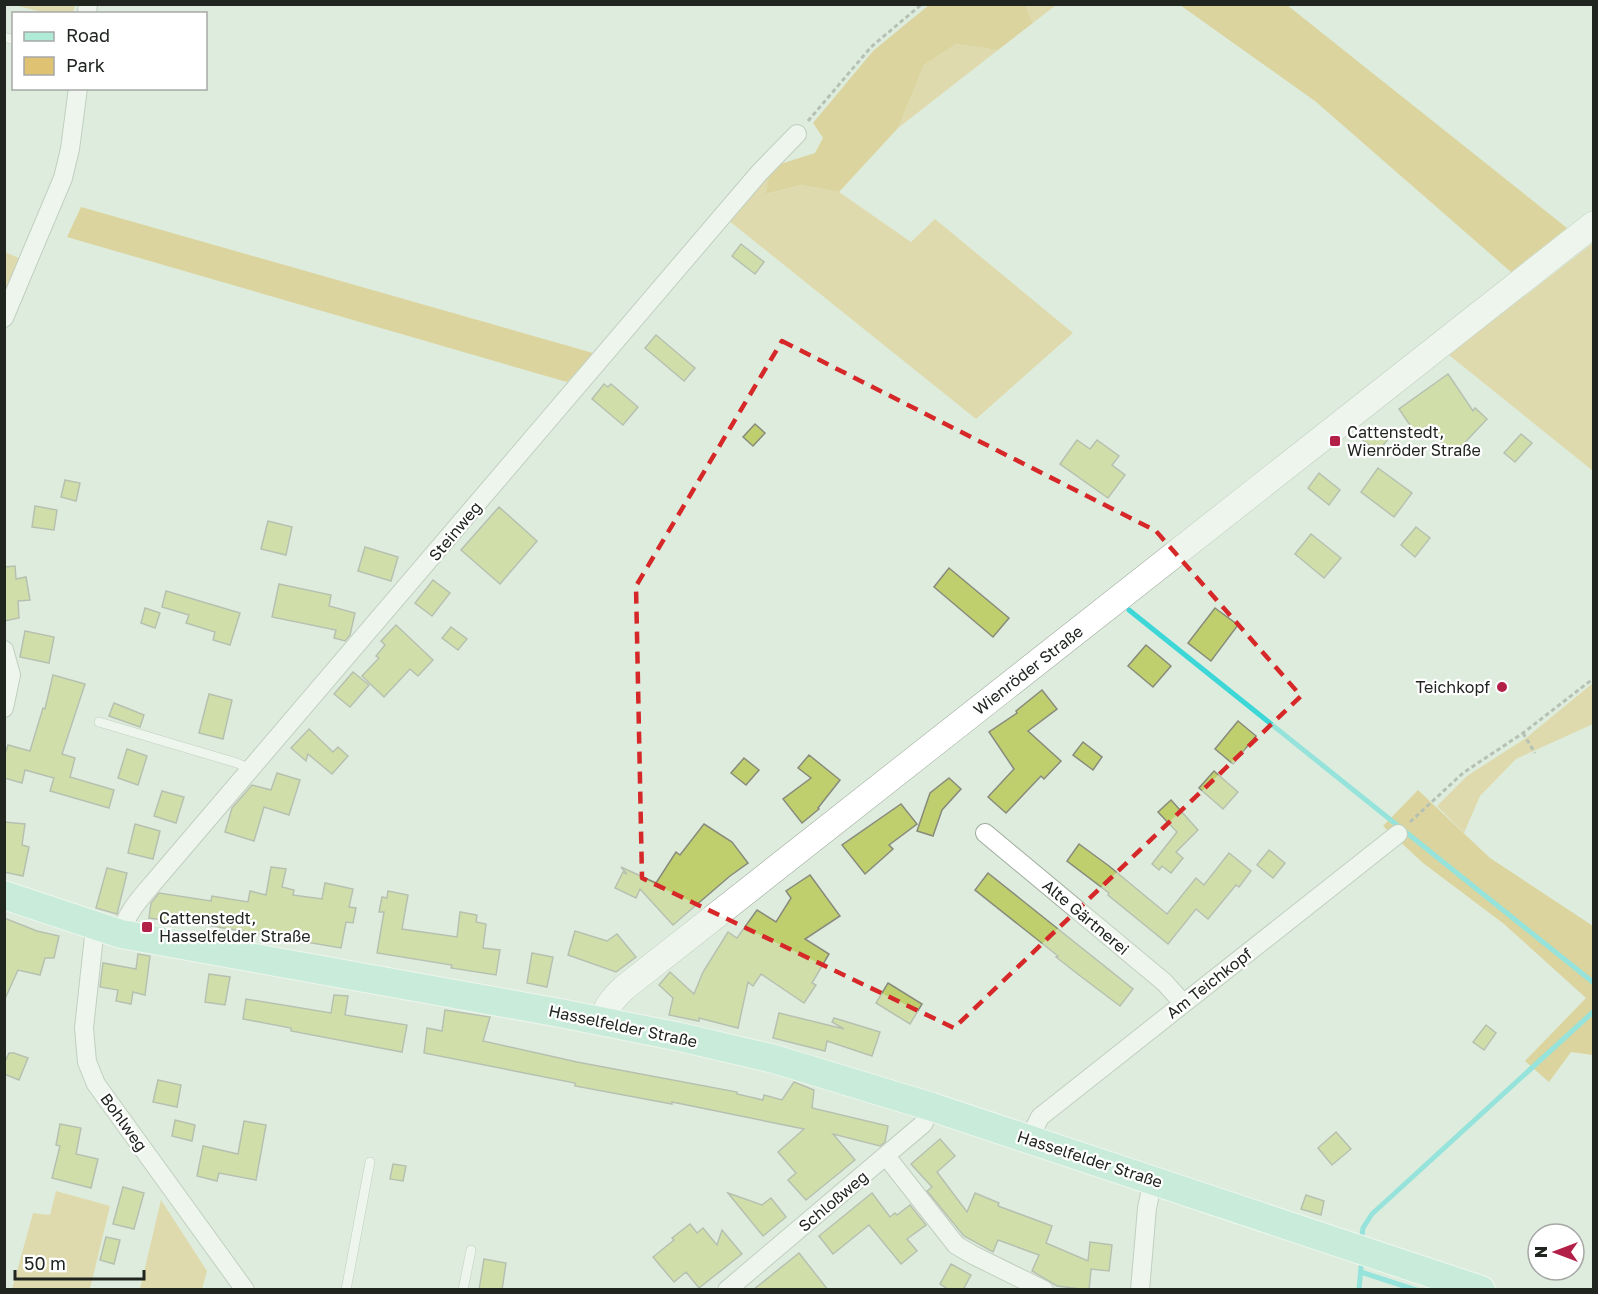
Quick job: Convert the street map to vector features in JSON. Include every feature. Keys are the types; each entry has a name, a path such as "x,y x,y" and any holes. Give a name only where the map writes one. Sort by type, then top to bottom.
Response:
{"main road":[{"name":"Wienröder Straße","path":"602,1021 612,1000 624,988 1593,224"},
{"name":"Hasselfelder Straße","path":"4,895 108,931 602,1021 774,1059 932,1107 1481,1290"}],"street":[{"path":"4,318 63,178 70,149 78,90"},
{"name":"Steinweg","path":"108,931 126,918 250,769 751,182 797,134"},
{"path":"4,650 11,675 4,708"},
{"name":"Am Teichkopf","path":"1029,1139 1040,1117 1403,829"},
{"name":"Alte Gärtnerei","path":"985,833 1164,982 1183,1003"},
{"name":"Bohlweg","path":"108,931 84,1028 87,1062 103,1093 245,1290"},
{"name":"Schloßweg","path":"727,1290 924,1124 932,1107"},
{"path":"886,1156 956,1245 973,1256 1044,1290"},
{"path":"1140,1290 1147,1208 1153,1180"}],"lane":[{"path":"99,722 237,763 250,769"},
{"path":"346,1290 370,1162"},
{"path":"463,1290 471,1250"}],"path":[{"path":"797,134 871,47 922,4"},
{"path":"1403,829 1462,773 1523,733 1593,678"},
{"path":"1523,733 1535,753"}],"highlighted area":[{"path":"782,341 1156,531 1301,696 954,1028 642,878 636,586"}],"green space":[{"path":"75,4 73,12 41,12 15,5"},
{"path":"1025,5 1056,5 1033,23"},
{"path":"956,44 998,50 898,128 924,65"},
{"path":"771,167 767,194 801,185 839,192 911,242 935,219 1073,333 976,419 728,220"},
{"path":"1593,243 1593,471 1449,355"},
{"path":"5,252 21,259 5,298"},
{"path":"1593,683 1593,724 1516,759 1480,796 1464,833 1437,806 1467,776 1526,738"},
{"path":"56,1191 110,1206 90,1289 12,1289 33,1213 50,1215"},
{"path":"161,1200 207,1271 202,1289 140,1289"}],"shaded area":[{"path":"929,5 1025,5 1033,23 998,50 956,44 924,65 898,128 839,192 801,185 766,194 771,167 815,153 823,138 813,123 873,51"},
{"path":"1180,5 1287,5 1567,228 1511,272 1315,101"},
{"path":"81,207 594,353 567,382 67,237"},
{"path":"1418,790 1490,858 1593,926 1593,1055 1571,1052 1549,1082 1525,1061 1586,998 1504,924 1423,863 1383,826"}],"building":[{"path":"741,244 764,262 755,274 732,256"},
{"path":"656,335 695,368 684,381 645,348"},
{"path":"1448,374 1473,411 1475,408 1487,419 1454,454 1428,430 1418,437 1399,409"},
{"path":"604,384 608,387 611,384 638,407 623,425 592,399"},
{"path":"755,424 765,433 753,446 743,437"},
{"path":"1373,428 1388,439 1378,452 1363,440"},
{"path":"1521,434 1532,443 1515,462 1504,453"},
{"path":"1077,440 1090,449 1097,440 1119,456 1112,465 1125,475 1108,498 1060,464"},
{"path":"1378,468 1412,493 1394,517 1361,492"},
{"path":"1319,473 1340,490 1329,505 1308,488"},
{"path":"65,480 80,483 76,501 61,497"},
{"path":"35,506 57,510 54,530 32,527"},
{"path":"499,507 537,541 500,584 461,550"},
{"path":"268,521 292,527 286,555 261,549"},
{"path":"1416,527 1430,538 1415,557 1401,545"},
{"path":"1311,534 1341,558 1324,578 1295,554"},
{"path":"365,547 398,557 391,581 358,571"},
{"path":"15,566 16,579 26,577 30,600 18,601 19,618 4,621 4,567"},
{"path":"949,568 1009,618 993,637 934,587"},
{"path":"433,580 450,593 432,616 415,603"},
{"path":"279,584 331,595 329,606 355,613 350,635 345,641 334,638 336,630 272,617"},
{"path":"166,591 240,613 230,645 213,640 215,632 186,623 189,615 162,607"},
{"path":"145,608 160,613 155,628 141,623"},
{"path":"1215,608 1238,625 1211,661 1188,643"},
{"path":"396,625 433,660 418,676 410,669 384,697 362,676 379,658 376,656 385,645 381,641"},
{"path":"451,627 467,639 458,650 442,638"},
{"path":"25,631 54,637 49,663 20,657"},
{"path":"1146,645 1171,666 1153,687 1128,666"},
{"path":"353,672 369,685 350,707 334,694"},
{"path":"53,675 85,684 62,754 75,758 70,777 114,790 109,808 50,791 54,778 25,770 22,783 4,778 4,757 8,745 30,751 43,708 45,709"},
{"path":"1042,690 1057,709 1028,731 1061,761 1044,779 1041,776 1006,813 988,797 1014,769 989,732 1017,713 1016,711"},
{"path":"209,694 232,700 223,739 199,733"},
{"path":"114,703 144,715 140,727 109,716"},
{"path":"1238,721 1256,736 1233,764 1215,749"},
{"path":"309,729 333,752 338,747 348,756 332,774 308,754 306,761 291,748"},
{"path":"1083,742 1102,757 1093,770 1073,755"},
{"path":"127,749 147,756 138,785 118,778"},
{"path":"809,755 840,780 819,809 802,823 783,799 811,778 798,768"},
{"path":"744,758 759,770 746,785 731,773"},
{"path":"1214,771 1238,792 1223,809 1199,788"},
{"path":"277,773 300,780 289,815 264,807 254,841 225,832 232,808 252,785 271,790"},
{"path":"949,778 961,789 942,810 933,836 917,831 930,793"},
{"path":"162,791 184,797 176,823 154,816"},
{"path":"1171,800 1198,830 1176,852 1183,858 1171,873 1162,866 1159,870 1152,864 1177,832 1158,812"},
{"path":"901,804 917,824 889,845 893,849 865,874 842,845"},
{"path":"4,822 25,824 22,845 29,847 23,876 4,872"},
{"path":"135,824 160,831 153,859 128,853"},
{"path":"704,824 732,842 748,863 673,925 640,889 636,898 615,888 623,872 627,874 621,867 656,883 676,852 680,855"},
{"path":"1079,844 1167,914 1196,878 1204,885 1229,853 1251,871 1239,887 1236,885 1208,919 1196,909 1168,944 1108,895 1109,893 1067,861"},
{"path":"1269,850 1285,863 1273,878 1257,865"},
{"path":"271,867 286,869 282,887 294,890 293,895 322,899 325,883 353,889 349,907 356,908 353,923 346,922 341,948 194,923 149,918 151,903 159,893 211,901 212,896 248,902 250,891 266,895"},
{"path":"107,868 127,873 117,914 96,908"},
{"path":"988,873 1133,989 1120,1006 975,890"},
{"path":"810,875 840,916 805,939 829,954 812,983 816,985 804,1003 761,974 753,986 748,982 738,1028 699,1018 699,1021 669,1015 673,998 659,985 670,972 694,994 703,972 728,932 737,938 757,910 776,922 791,898 786,891"},
{"path":"388,891 408,895 402,929 457,937 460,912 477,915 476,922 486,924 483,948 500,950 496,975 451,968 452,965 377,953 384,912 379,912 382,897 387,898"},
{"path":"4,918 37,931 59,936 54,958 45,958 40,975 18,970 4,1001"},
{"path":"575,931 607,941 617,934 636,957 616,972 568,955"},
{"path":"532,953 553,957 547,987 527,983"},
{"path":"138,954 150,956 145,995 133,992 131,1004 116,1001 118,990 100,987 103,963 136,969"},
{"path":"209,974 230,977 225,1005 205,1002"},
{"path":"888,983 922,1004 910,1024 876,1003"},
{"path":"334,995 348,996 345,1015 407,1025 402,1052 291,1031 291,1028 243,1019 246,999 331,1013"},
{"path":"445,1010 490,1017 483,1041 577,1062 737,1092 737,1094 763,1100 764,1095 782,1100 794,1082 814,1090 812,1108 888,1126 885,1142 880,1146 833,1134 855,1160 806,1200 788,1180 796,1173 778,1152 804,1129 672,1102 672,1104 575,1086 575,1083 424,1053 427,1028 442,1031"},
{"path":"779,1013 844,1029 832,1022 834,1018 880,1032 872,1056 827,1041 825,1051 773,1038"},
{"path":"1486,1025 1496,1033 1484,1050 1473,1042"},
{"path":"9,1053 28,1058 19,1080 4,1074 4,1064"},
{"path":"158,1080 181,1085 177,1107 153,1102"},
{"path":"175,1120 195,1125 192,1141 172,1136"},
{"path":"244,1121 266,1125 256,1180 219,1173 217,1181 197,1176 203,1146 238,1154"},
{"path":"60,1124 81,1128 76,1154 98,1159 91,1188 52,1178 60,1146 56,1145"},
{"path":"1336,1132 1351,1149 1332,1165 1318,1148"},
{"path":"940,1139 955,1156 937,1172 967,1212 975,1193 999,1203 998,1206 1052,1226 1046,1243 1088,1261 1090,1242 1112,1245 1109,1271 1091,1269 1089,1290 1057,1286 1032,1271 1039,1255 998,1240 993,1252 964,1236 927,1191 932,1187 911,1164"},
{"path":"393,1164 406,1166 403,1181 390,1179"},
{"path":"123,1187 144,1193 134,1229 113,1224"},
{"path":"728,1193 762,1205 771,1198 786,1217 763,1236"},
{"path":"872,1193 890,1217 895,1213 897,1215 910,1205 926,1225 907,1239 917,1251 901,1264 869,1225 833,1254 819,1236"},
{"path":"1306,1195 1324,1201 1321,1215 1301,1209"},
{"path":"690,1224 697,1233 703,1228 717,1245 722,1230 742,1254 699,1288 686,1272 674,1282 653,1257"},
{"path":"106,1237 120,1240 114,1264 100,1260"},
{"path":"799,1253 828,1290 753,1290"},
{"path":"484,1259 506,1263 502,1290 479,1290"},
{"path":"951,1264 971,1275 963,1290 949,1290 940,1284"}],"waterway":[{"path":"1129,610 1594,983"},
{"path":"1362,1235 1363,1228 1372,1214 1594,1011"},
{"path":"1359,1290 1361,1267"},
{"path":"1361,1272 1416,1290"}],"place":[{"name":"Cattenstedt, Wienröder Straße","path":"1335,441"},
{"name":"Teichkopf","path":"1502,687"},
{"name":"Cattenstedt, Hasselfelder Straße","path":"147,927"}]}
